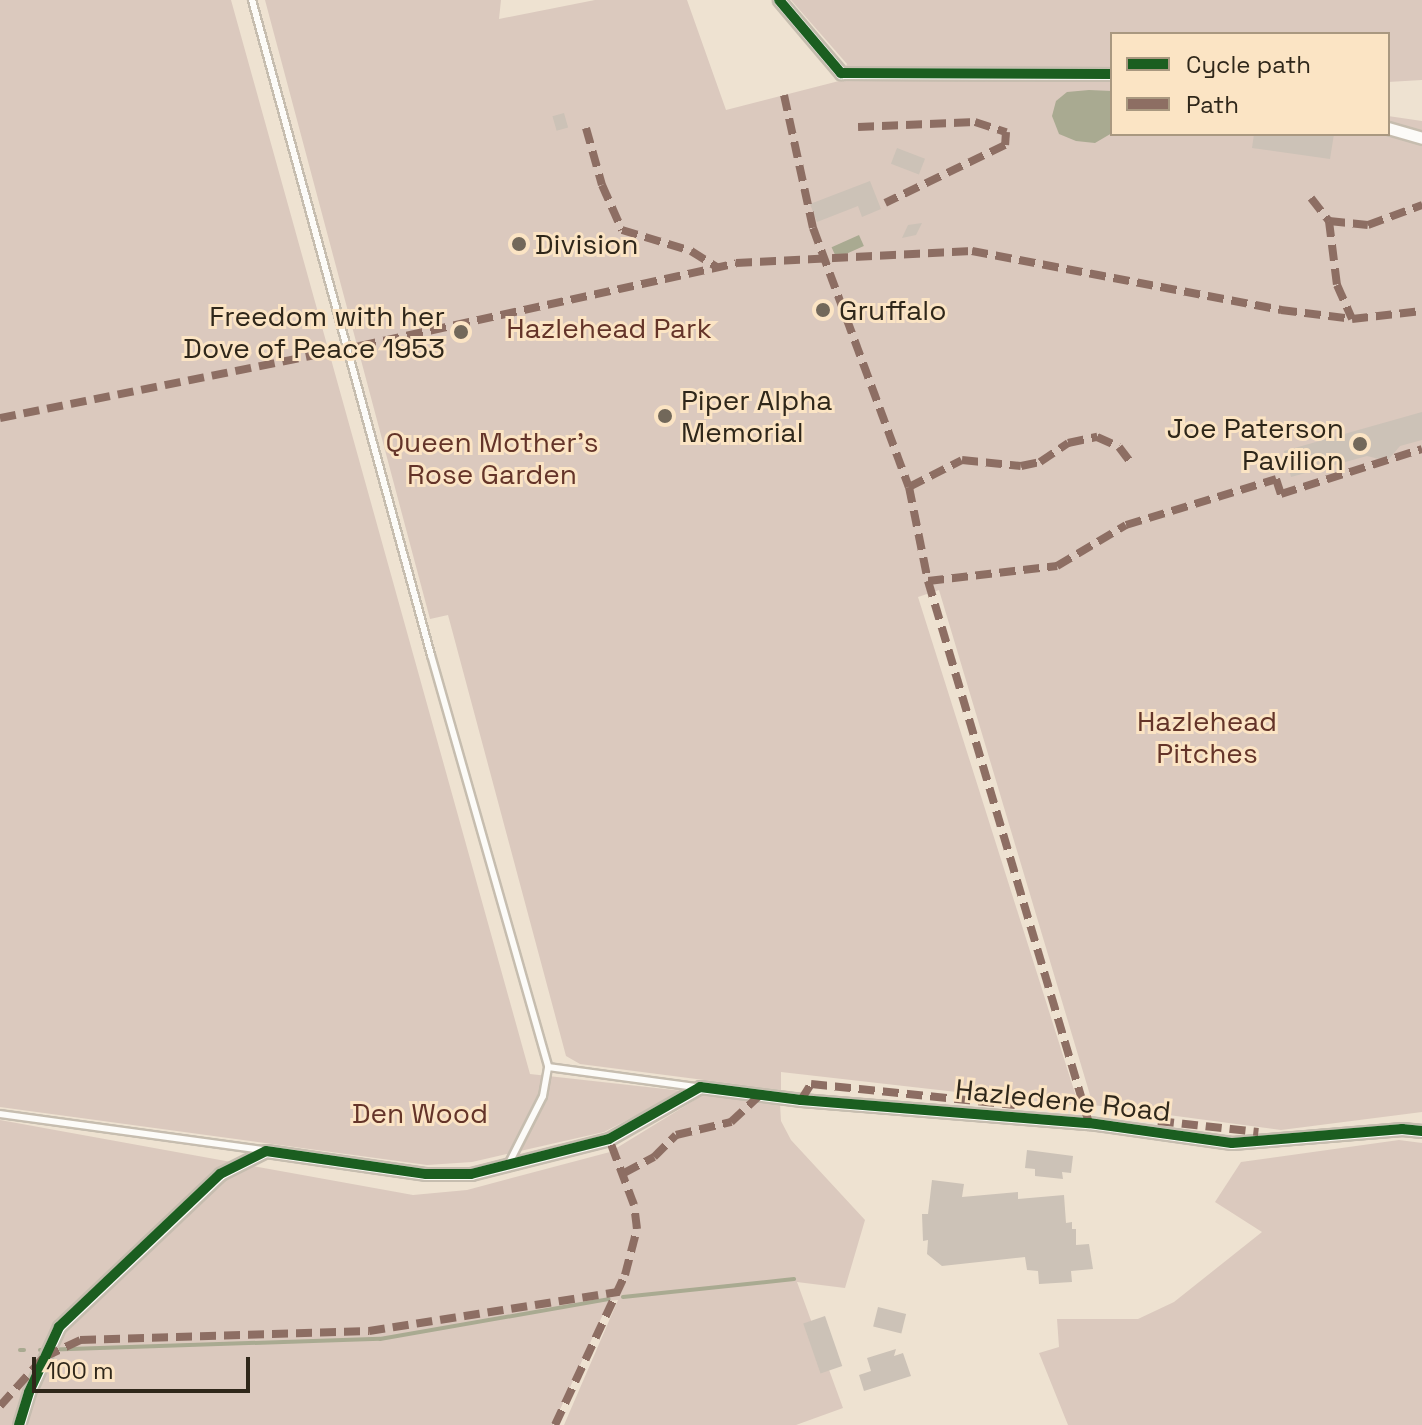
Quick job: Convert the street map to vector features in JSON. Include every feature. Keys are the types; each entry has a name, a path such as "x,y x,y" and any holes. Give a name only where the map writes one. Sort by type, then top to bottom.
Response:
{"street":[{"path":"779,0 841,73 1110,74"},
{"path":"1390,129 1422,138"},
{"path":"19,1425 29,1392 59,1327 220,1174 266,1151 426,1174 471,1174 609,1139 700,1087"},
{"name":"Hazledene Road","path":"700,1087 801,1100 1089,1123 1232,1143 1402,1129 1422,1131"}],"lane":[{"path":"252,0 548,1067 543,1096 507,1165"},
{"path":"548,1067 700,1087"},
{"path":"0,1114 266,1151"}],"green space":[{"path":"0,0 231,0 530,1074 683,1091 604,1132 472,1162 427,1165 0,1107"},
{"path":"265,0 501,0 499,19 595,0 687,0 726,110 839,81 847,64 791,0 1422,0 1422,80 1390,82 1390,32 1110,32 1110,136 1390,136 1390,116 1422,121 1422,1112 1281,1130 1093,1105 939,590 918,597 1079,1106 781,1072 781,1090 580,1064 566,1056 448,615 430,619"},
{"name":"Den Wood","path":"703,1095 780,1104 781,1121 791,1140 865,1220 845,1288 797,1282 843,1408 796,1425 564,1425 618,1300 609,1301 553,1425 0,1425 0,1120 413,1195 467,1190 610,1152"},
{"path":"1399,1140 1422,1143 1422,1425 1068,1425 1039,1353 1059,1347 1057,1319 1138,1319 1174,1302 1262,1232 1215,1202 1241,1162"}],"shaded area":[{"path":"1110,91 1110,134 1095,143 1076,141 1059,134 1052,116 1056,101 1067,92"},
{"path":"859,235 864,246 836,258 832,247"}],"building":[{"path":"564,113 568,127 557,131 552,116"},
{"path":"1254,136 1334,136 1330,159 1252,148"},
{"path":"897,148 925,159 919,175 891,164"},
{"path":"870,181 881,209 862,217 858,206 817,222 810,204"},
{"path":"922,223 916,235 902,238 908,225"},
{"name":"Joe Paterson Pavilion","path":"1422,412 1422,440 1400,446 1387,461 1367,456 1291,477 1284,451"},
{"path":"1027,1150 1073,1156 1071,1173 1062,1172 1063,1179 1035,1176 1035,1169 1025,1168"},
{"path":"932,1180 964,1184 962,1197 1018,1192 1018,1199 1064,1195 1066,1223 1072,1222 1072,1229 1076,1229 1076,1245 1089,1244 1093,1269 1071,1271 1072,1282 1039,1284 1038,1271 1027,1270 1025,1257 942,1266 927,1254 928,1240 923,1241 922,1214 928,1214"},
{"path":"878,1307 906,1314 901,1333 873,1326"},
{"path":"825,1316 842,1366 821,1374 803,1323"},
{"path":"896,1349 894,1356 903,1353 911,1376 864,1391 859,1375 871,1371 867,1358"}],"waterway":[{"path":"623,1297 794,1279"},
{"path":"40,1350 380,1339 609,1299"}],"marked path":[{"path":"784,95 813,228 909,487 928,581 1089,1123"},
{"path":"858,127 975,122 1006,132 1005,145 885,203"},
{"path":"586,128 602,185 622,230 691,251 718,268"},
{"path":"1311,198 1329,221 1368,225 1422,205"},
{"path":"1329,221 1337,285 1352,319"},
{"path":"0,418 360,346 736,263 972,251 1281,310 1352,319 1422,311"},
{"path":"909,487 962,460 1021,466 1040,462 1068,443 1097,437 1119,447 1132,464"},
{"path":"928,581 1057,566 1126,525 1276,479 1281,494 1422,449"},
{"path":"801,1100 811,1084 1015,1105"},
{"path":"624,1173 654,1157 676,1135 731,1122 760,1095"},
{"path":"1158,1121 1258,1132"},
{"path":"555,1425 625,1275 637,1229 634,1205 609,1139"},
{"path":"0,1406 44,1357 80,1340 369,1331 618,1292"}],"cycle path":[{"path":"779,0 841,73 1110,74"},
{"path":"19,1425 29,1392 59,1327 220,1174 266,1151 426,1174 471,1174 609,1139 700,1087 801,1100 1089,1123 1232,1143 1402,1129 1422,1131"}],"place":[{"name":"Division","path":"519,244"},
{"name":"Gruffalo","path":"823,310"},
{"name":"Freedom with her Dove of Peace 1953","path":"461,332"},
{"name":"Piper Alpha Memorial","path":"665,416"},
{"name":"Joe Paterson Pavilion","path":"1360,444"}],"park label":[{"name":"Hazlehead Park","path":"609,328"},
{"name":"Queen Mother's Rose Garden","path":"492,458"},
{"name":"Hazlehead Pitches","path":"1207,737"}]}
